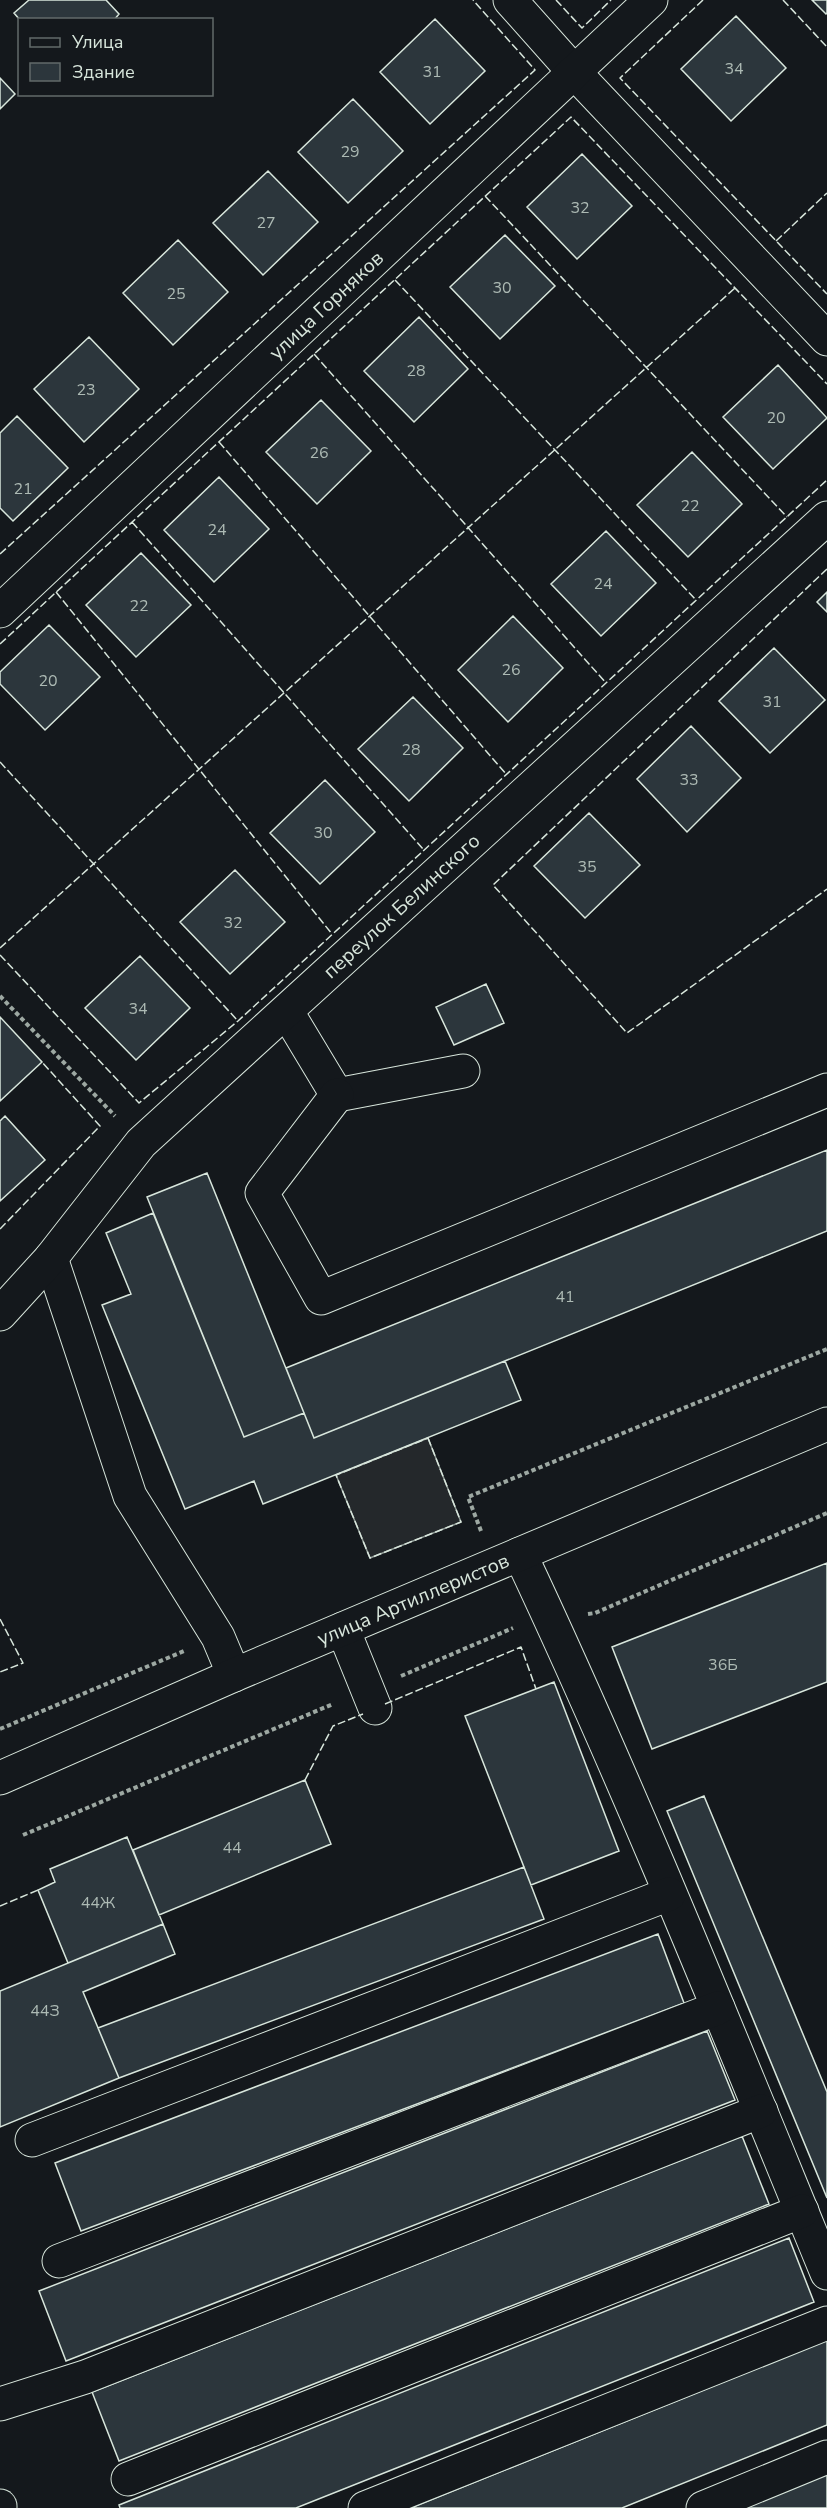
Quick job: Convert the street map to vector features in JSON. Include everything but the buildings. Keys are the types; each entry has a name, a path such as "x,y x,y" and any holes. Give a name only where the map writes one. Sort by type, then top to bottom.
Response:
{"street":[{"path":"510,0 575,73 827,339"},
{"name":"улица Горняков","path":"0,611 651,0"},
{"name":"переулок Белинского","path":"0,1314 51,1258 141,1143 827,518"},
{"path":"287,1012 337,1095"},
{"path":"463,1071 337,1095 262,1193 321,1298 827,1090"},
{"path":"51,1258 129,1496 218,1636 234,1675"},
{"name":"улица Артиллеристов","path":"0,1778 234,1675 827,1424"},
{"path":"520,1554 718,2008 827,2273"},
{"path":"343,1629 371,1699"},
{"path":"32,2140 669,1894"},
{"path":"59,2261 718,2008"},
{"path":"0,2404 85,2377 761,2111"},
{"path":"128,2479 802,2211"},
{"path":"365,2508 827,2323"},
{"path":"703,2508 827,2457"}],"path":[{"path":"0,996 141,1143"},
{"path":"482,1532 468,1497 827,1349"},
{"path":"23,1836 371,1699 520,1625 596,1613 827,1513"},
{"path":"0,1729 218,1636"}],"shaded area":[{"path":"428,1438 461,1522 370,1558 336,1475"}],"fence":[{"path":"0,554 535,70 473,0"},
{"path":"556,0 582,28 611,0"},
{"path":"703,0 620,78 827,294"},
{"path":"783,0 827,47"},
{"path":"0,644 571,117 827,384"},
{"path":"776,241 827,193"},
{"path":"485,196 787,517"},
{"path":"395,280 696,600"},
{"path":"0,948 735,288"},
{"path":"314,354 606,683"},
{"path":"219,442 506,774"},
{"path":"0,955 139,1103 238,1021 827,480"},
{"path":"132,522 424,850"},
{"path":"827,569 493,885 627,1033 827,889"},
{"path":"56,592 332,934"},
{"path":"0,762 238,1021"},
{"path":"0,1229 100,1126 41,1061"},
{"path":"428,1438 461,1522 370,1558 336,1475 428,1438"},
{"path":"0,1619 23,1663 0,1672"},
{"path":"385,1704 521,1647 536,1689"},
{"path":"305,1780 333,1726 363,1714"},
{"path":"0,1906 38,1890"}]}
